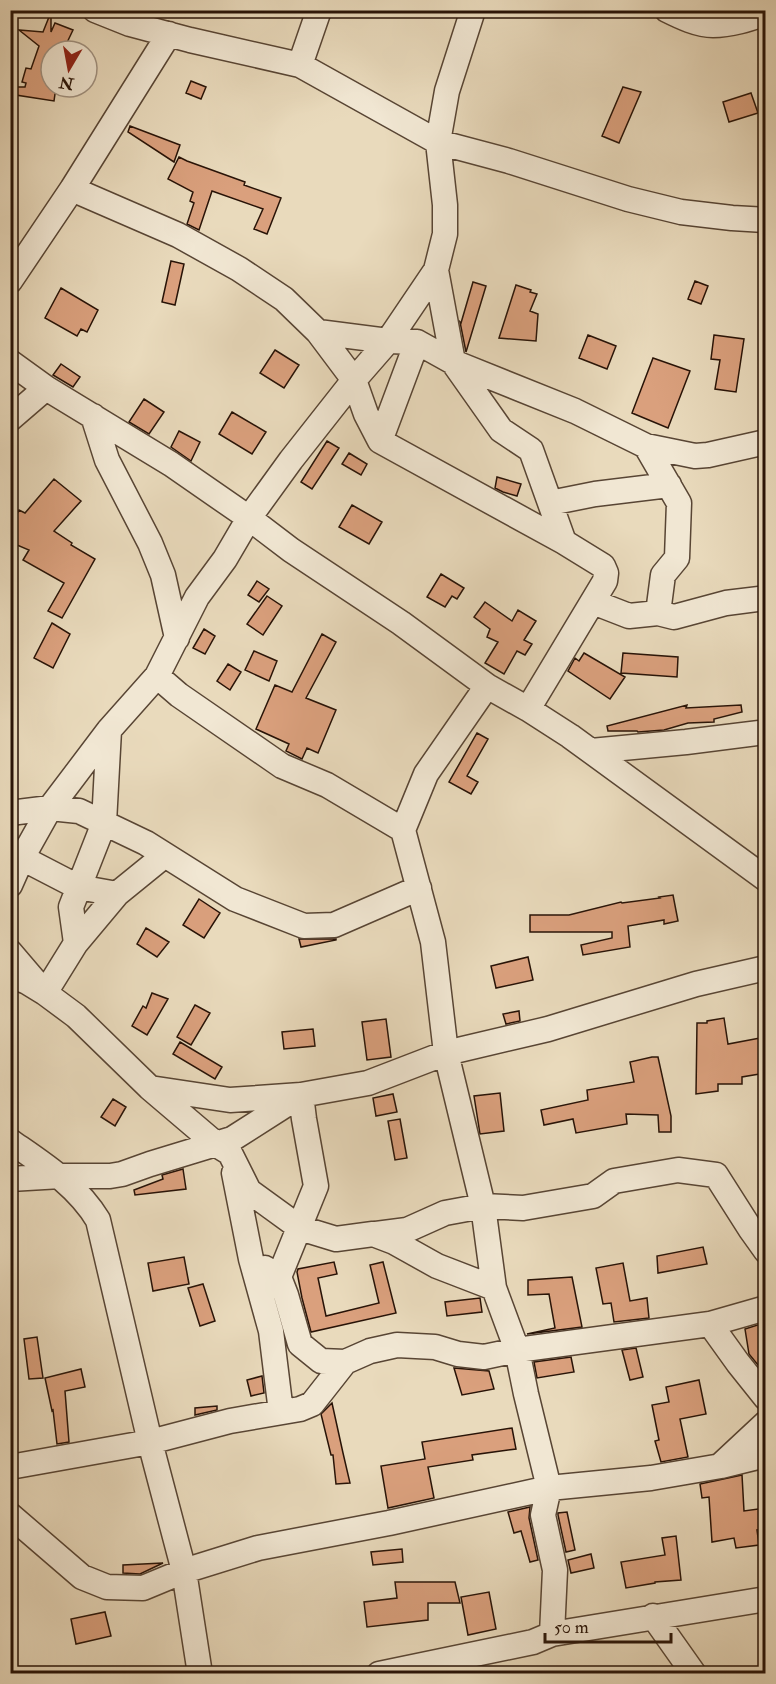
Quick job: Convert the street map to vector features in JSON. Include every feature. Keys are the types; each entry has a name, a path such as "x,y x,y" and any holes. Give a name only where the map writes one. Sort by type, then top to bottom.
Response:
{"street":[{"path":"95,10 130,24 300,65 438,142 509,161 628,199 681,212 732,219 765,220"},
{"path":"300,65 319,10"},
{"path":"10,885 16,857 109,730 157,675 197,597 225,559 249,518 291,459 388,341 436,270 445,234 444,189 438,142 447,91 473,10"},
{"path":"667,10 688,20 713,25 743,21 765,13"},
{"path":"10,281 72,189 169,34"},
{"path":"72,189 178,236 239,269 284,299 318,332 354,380 366,414 380,441 564,542 603,566 606,573 605,581 528,709"},
{"path":"436,270 453,362 501,430 531,450 564,542"},
{"path":"318,332 388,341 417,342 453,362 575,411 646,446 695,456 765,442"},
{"path":"380,441 417,342"},
{"path":"10,362 46,388 171,464 487,686 570,736 765,879"},
{"path":"10,419 46,388"},
{"path":"93,416 107,460 150,543 163,575 177,638"},
{"path":"646,446 679,503 676,558 663,575 657,613"},
{"path":"550,503 595,494 669,485"},
{"path":"593,602 629,616 657,613 674,617 726,603 765,597"},
{"path":"157,675 179,695 282,766 327,784 403,830"},
{"path":"487,686 426,774 403,830 433,942 446,1053 483,1206 494,1288 518,1350 526,1394 549,1488 543,1515 555,1570 552,1634"},
{"path":"76,943 70,907 104,823 109,730"},
{"path":"591,751 765,732"},
{"path":"10,813 50,808 79,811 146,843 234,899 304,926 334,925 418,888"},
{"path":"45,993 76,943 117,894 165,855"},
{"path":"16,857 78,887 117,894"},
{"path":"10,952 45,993"},
{"path":"150,1088 230,1100 301,1095 368,1083 446,1053 548,1029 696,984 765,968"},
{"path":"10,975 45,993 76,1016 150,1088 224,1149 249,1191 300,1228 336,1239 407,1230 445,1213 483,1206 523,1208 593,1196 614,1181 678,1170 716,1175 765,1251"},
{"path":"10,1179 110,1176 150,1164 224,1149 232,1139 301,1095"},
{"path":"271,1331 300,1228 316,1186 301,1095"},
{"path":"10,1141 61,1176 92,1209 98,1220 150,1442 184,1571 200,1674"},
{"path":"224,1149 271,1331 281,1412"},
{"path":"98,1220 110,1176"},
{"path":"374,1234 394,1242 437,1266 494,1288"},
{"path":"251,1259 283,1286 300,1344"},
{"path":"271,1331 300,1344 321,1361 345,1362 370,1351 397,1346 435,1347 458,1354 484,1357 518,1350 710,1324 765,1308"},
{"path":"710,1324 765,1398"},
{"path":"10,1467 150,1442 231,1421 300,1409 312,1404 345,1362"},
{"path":"721,1466 765,1424"},
{"path":"10,1515 82,1577 107,1587 143,1588 184,1571 258,1548 389,1523 549,1488 651,1478 721,1466 765,1455"},
{"path":"380,1674 532,1642 552,1634 765,1599"},
{"path":"653,1616 694,1674"}],"building":[{"path":"49,17 51,17 51,32 55,23 73,30 69,39 39,39 39,46 19,30 43,32"},
{"path":"39,46 39,99 16,95 17,87 25,87 26,83 22,82 26,68 31,69"},
{"path":"191,81 206,87 201,99 186,93"},
{"path":"623,87 641,92 619,143 602,136"},
{"path":"751,93 758,113 729,122 723,102"},
{"path":"130,126 180,145 174,162 128,132"},
{"path":"179,157 281,198 267,234 254,229 263,209 212,191 199,230 187,224 194,203 190,201 193,192 168,179"},
{"path":"171,261 184,264 175,305 162,302"},
{"path":"695,281 708,286 701,304 688,299"},
{"path":"473,282 486,286 466,352 460,322"},
{"path":"516,285 537,294 530,311 538,314 536,341 499,338"},
{"path":"61,288 98,310 87,332 81,329 77,336 45,318"},
{"path":"588,335 616,346 607,369 579,358"},
{"path":"714,335 744,339 736,392 715,389 720,360 711,359"},
{"path":"275,350 299,365 284,388 260,373"},
{"path":"653,358 690,371 668,428 632,413"},
{"path":"61,364 80,377 73,387 53,375"},
{"path":"144,399 164,412 149,434 129,422"},
{"path":"232,412 266,432 252,454 219,434"},
{"path":"179,431 200,442 191,461 171,447"},
{"path":"327,441 339,448 312,489 301,482"},
{"path":"349,453 367,464 361,475 342,464"},
{"path":"497,477 521,484 517,496 495,488"},
{"path":"54,479 81,501 54,531 72,543 71,545 95,559 62,618 48,611 64,583 23,560 29,550 10,542 10,528 19,510 25,513"},
{"path":"352,505 382,522 369,544 339,527"},
{"path":"441,574 464,588 457,599 452,596 445,607 427,597"},
{"path":"257,581 269,589 259,602 248,595"},
{"path":"267,596 282,606 263,635 247,624"},
{"path":"485,602 512,621 518,610 536,621 524,640 532,644 525,655 517,651 504,674 485,663 498,642 487,637 490,629 474,617"},
{"path":"52,623 70,634 53,668 34,658"},
{"path":"204,629 215,636 205,654 193,648"},
{"path":"322,634 336,642 306,698 336,710 318,753 307,748 302,759 286,751 289,744 256,729 275,685 292,692"},
{"path":"254,651 277,661 269,681 245,670"},
{"path":"584,653 625,677 610,699 568,671 575,658 579,661"},
{"path":"623,653 678,657 677,677 621,673"},
{"path":"228,664 241,672 230,690 217,681"},
{"path":"687,705 686,708 741,705 742,712 714,719 714,722 688,723 664,730 608,731 607,726"},
{"path":"477,733 488,739 467,776 478,782 471,794 449,782"},
{"path":"673,895 678,921 664,924 664,920 628,926 630,947 583,955 581,945 612,938 612,932 530,932 530,915 569,915 621,902"},
{"path":"199,899 220,913 204,938 183,925"},
{"path":"146,928 169,942 157,957 137,944"},
{"path":"299,939 336,939 336,940 301,947"},
{"path":"528,957 533,980 496,988 491,966"},
{"path":"152,993 168,999 147,1035 132,1026 143,1006 146,1008"},
{"path":"195,1005 210,1013 191,1045 177,1037"},
{"path":"519,1011 520,1021 506,1024 503,1014"},
{"path":"724,1018 728,1044 765,1037 765,1073 742,1077 742,1084 718,1084 718,1091 696,1094 697,1023 707,1023 707,1021"},
{"path":"386,1019 391,1057 367,1060 362,1022"},
{"path":"313,1029 315,1046 284,1049 282,1032"},
{"path":"180,1042 222,1067 215,1079 173,1054"},
{"path":"658,1057 671,1116 671,1132 659,1132 658,1115 626,1114 627,1124 576,1133 573,1119 544,1125 541,1110 588,1100 587,1090 634,1082 630,1062"},
{"path":"500,1093 504,1131 480,1134 474,1096"},
{"path":"393,1094 397,1112 376,1116 373,1098"},
{"path":"113,1099 126,1107 115,1126 101,1117"},
{"path":"400,1119 407,1158 395,1160 388,1121"},
{"path":"183,1169 186,1189 135,1195 134,1190 163,1179 162,1175"},
{"path":"703,1247 707,1264 658,1273 657,1256"},
{"path":"184,1257 189,1284 153,1291 148,1263"},
{"path":"334,1262 337,1274 318,1278 326,1316 379,1303 370,1265 383,1262 396,1313 311,1332 297,1272 298,1269"},
{"path":"623,1263 630,1301 647,1298 649,1318 614,1322 611,1303 603,1304 596,1268"},
{"path":"572,1277 582,1327 527,1334 555,1328 549,1294 528,1295 528,1280"},
{"path":"203,1284 215,1321 200,1326 188,1288"},
{"path":"480,1298 482,1312 447,1316 445,1302"},
{"path":"764,1323 765,1364 758,1365 749,1354 745,1329"},
{"path":"37,1337 43,1378 29,1379 24,1339"},
{"path":"636,1348 643,1377 630,1380 622,1350"},
{"path":"571,1357 574,1372 537,1378 534,1362"},
{"path":"454,1368 489,1371 494,1389 462,1395"},
{"path":"81,1369 85,1387 65,1391 69,1442 57,1444 53,1410 45,1378"},
{"path":"262,1376 264,1393 251,1396 247,1380"},
{"path":"699,1380 706,1414 680,1419 688,1457 661,1462 655,1441 659,1440 652,1405 669,1402 666,1387"},
{"path":"332,1403 350,1483 336,1484 333,1455 331,1455 321,1414"},
{"path":"217,1406 217,1410 195,1415 195,1408"},
{"path":"512,1428 516,1449 472,1455 473,1460 428,1467 434,1498 388,1508 381,1466 425,1459 422,1442"},
{"path":"742,1475 744,1511 765,1508 765,1529 757,1530 759,1545 736,1548 734,1538 712,1542 709,1497 702,1498 700,1484"},
{"path":"530,1507 529,1518 538,1560 530,1562 521,1531 514,1533 508,1512"},
{"path":"567,1512 575,1550 566,1552 558,1513"},
{"path":"676,1536 681,1580 626,1588 621,1562 665,1555 662,1538"},
{"path":"402,1549 403,1562 373,1565 371,1552"},
{"path":"591,1554 594,1568 571,1573 568,1560"},
{"path":"163,1563 140,1574 123,1573 123,1565"},
{"path":"395,1582 455,1582 460,1603 428,1603 428,1620 367,1627 364,1602 397,1598"},
{"path":"489,1592 496,1629 468,1635 461,1597"},
{"path":"105,1612 111,1636 76,1644 71,1619"}]}
